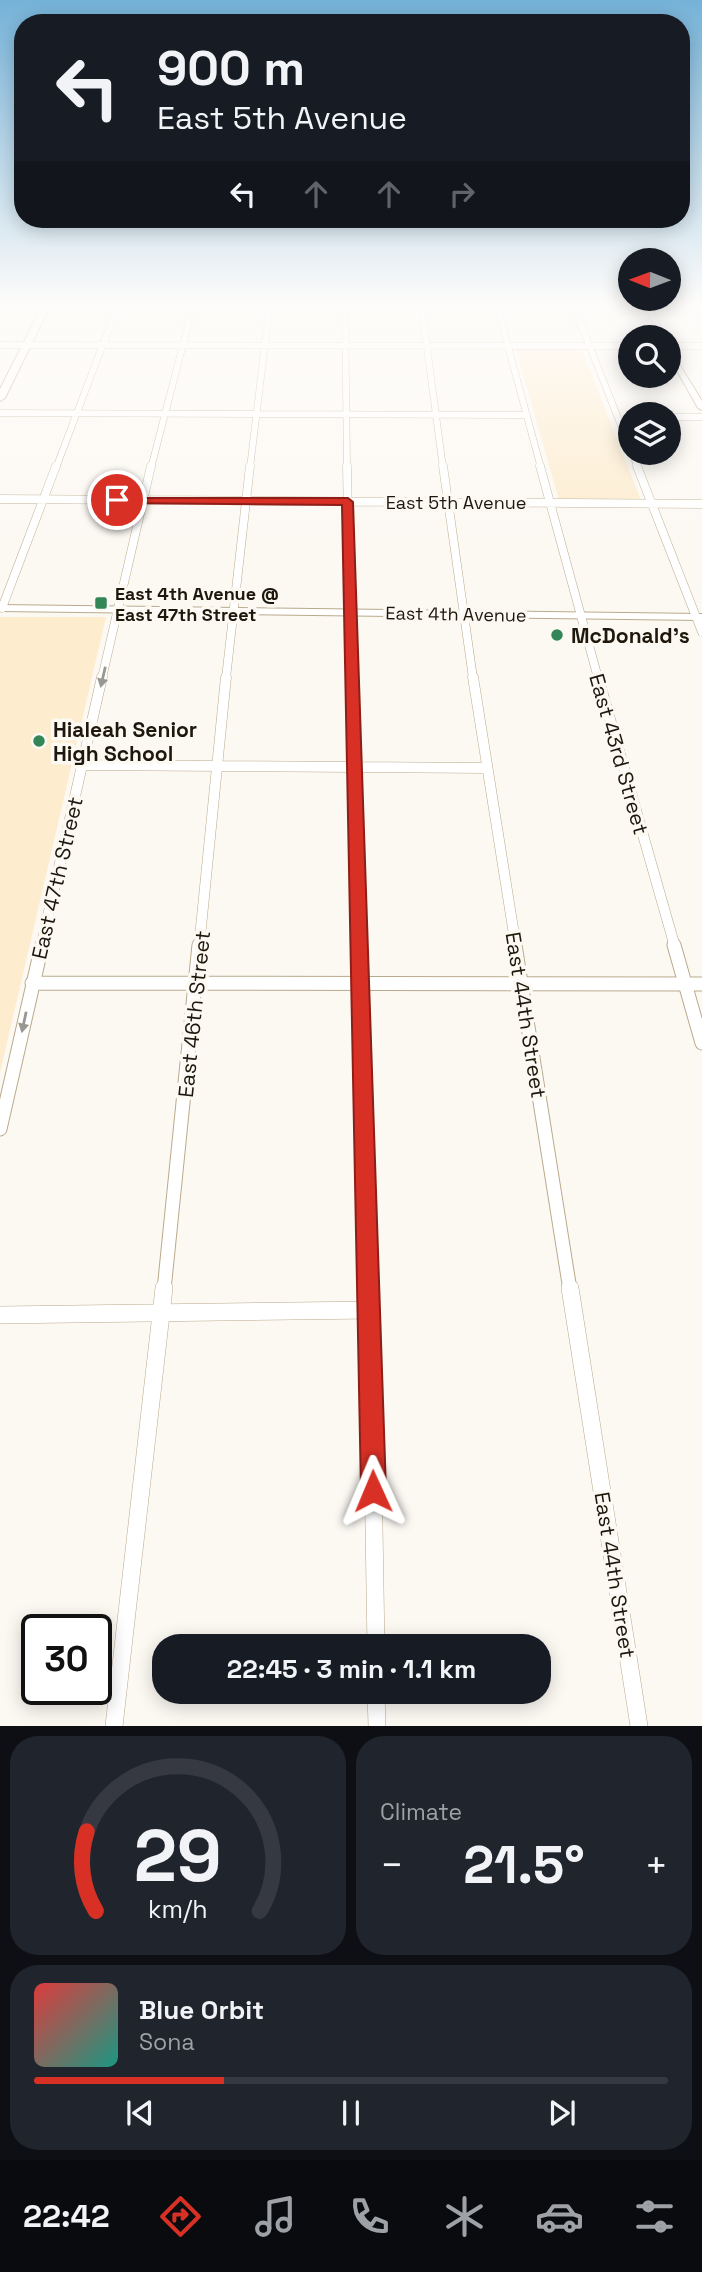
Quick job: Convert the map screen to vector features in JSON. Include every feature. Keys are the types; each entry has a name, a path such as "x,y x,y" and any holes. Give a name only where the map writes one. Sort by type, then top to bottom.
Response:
{"main road":[{"name":"East 4th Avenue","path":"1,608 699,617"}],"street":[{"path":"1,608 90,383"},
{"name":"East 47th Street","path":"0,1129 142,501 175,383"},
{"name":"East 46th Street","path":"114,1726 198,983 233,611 260,383"},
{"path":"347,383 349,613 358,983 370,1310 376,1634"},
{"name":"East 44th Street","path":"432,383 463,614 639,1726"},
{"name":"East 43rd Street","path":"518,383 580,615 702,1043"},
{"path":"604,383 617,416"},
{"path":"688,383 702,408"},
{"path":"0,413 527,415"},
{"path":"681,416 702,416"},
{"path":"637,465 699,617 702,632"},
{"name":"East 5th Avenue","path":"0,499 702,504"},
{"path":"83,765 487,768"},
{"path":"32,983 702,984"},
{"path":"0,1315 370,1310"},
{"path":"376,1704 377,1726"}],"shaded area":[{"path":"525,383 595,383 618,442 618,465 627,465 641,500 559,500"},
{"name":"Hialeah Senior High School","path":"0,617 106,617 0,1073"}],"place":[{"name":"East 4th Avenue @ East 47th Street","path":"101,603"},
{"name":"McDonald's","path":"557,635"},
{"name":"Hialeah Senior High School","path":"39,741"}],"route":[{"path":"117,500 348,502 358,983 370,1310 373,1491"}]}
